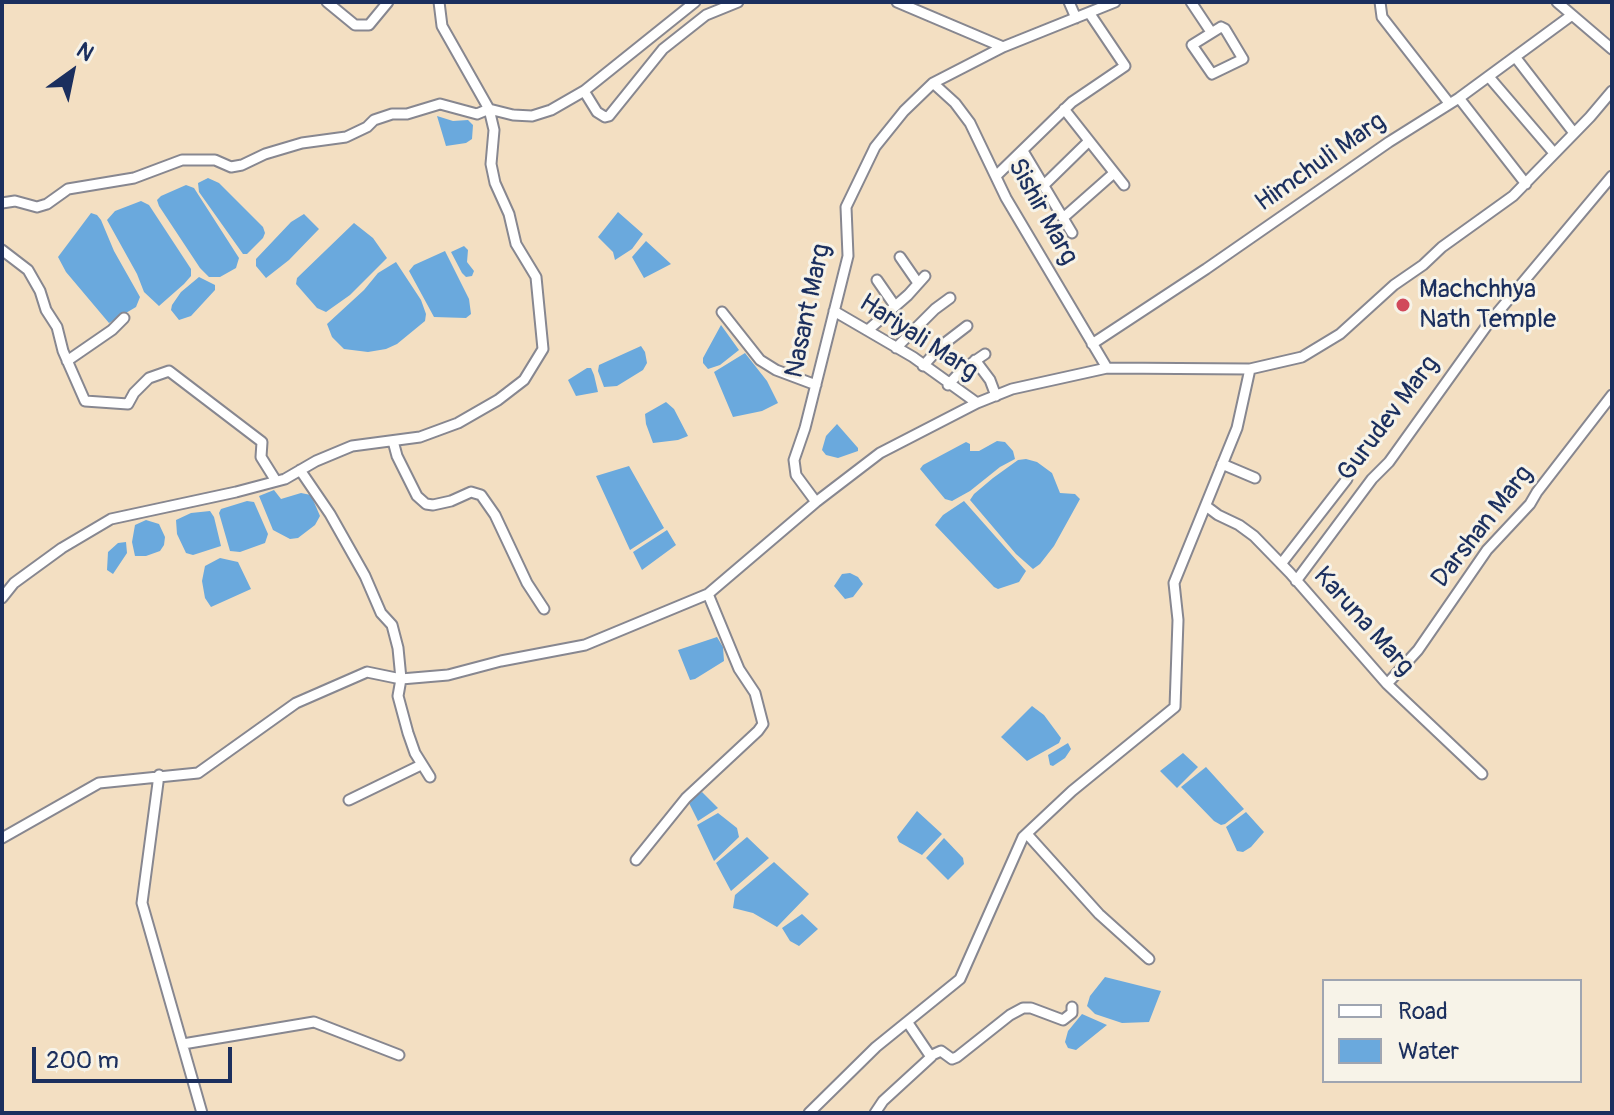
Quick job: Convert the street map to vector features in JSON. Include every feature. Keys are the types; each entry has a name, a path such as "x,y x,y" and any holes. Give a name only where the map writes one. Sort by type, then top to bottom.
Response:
{"street":[{"path":"327,2 355,25 369,25 388,2"},
{"path":"2,598 14,583 62,548 111,519 276,481 352,446 420,437 458,423 498,400 524,380 543,349 536,277 516,244 509,214 495,183 491,164 494,130 489,109 442,26 439,2"},
{"path":"2,203 15,201 37,207 47,204 68,189 134,178 182,160 215,160 231,167 242,165 265,154 302,143 346,137 374,120 392,114 407,114 440,104 477,114 489,109 532,116 551,110 584,91 695,2"},
{"path":"584,91 597,112 609,116 663,49 706,15 738,2"},
{"path":"897,2 1003,47"},
{"path":"1069,2 1076,18"},
{"name":"Nasant Marg","path":"816,502 796,475 794,467 848,256 846,207 885,132 933,83 1003,47 1115,2"},
{"path":"1191,2 1211,32"},
{"path":"1380,2 1382,17 1449,103"},
{"path":"1557,2 1612,49"},
{"path":"996,176 1064,109 1125,66 1090,14"},
{"name":"Himchuli Marg","path":"1092,344 1459,98 1572,15"},
{"path":"1221,27 1225,29 1243,57 1242,61 1216,74 1208,71 1192,45 1211,32 1221,27"},
{"path":"1516,58 1574,133"},
{"path":"1489,77 1554,153"},
{"name":"Sishir Marg","path":"933,83 955,103 970,123 996,176 1107,368"},
{"path":"2,838 99,783 198,773 296,703 357,675 367,672 401,679 448,675 585,645 708,594 816,502 890,446 977,403 1046,380 1107,368 1250,369 1302,357 1340,334 1394,285 1526,184 1612,91"},
{"path":"1459,98 1526,184"},
{"path":"1064,109 1124,185"},
{"path":"1044,185 1089,141"},
{"path":"1023,151 1072,233"},
{"path":"1063,218 1114,173"},
{"name":"Gurudev Marg","path":"1296,581 1372,479 1389,462 1488,324 1612,176"},
{"path":"2,250 28,270 57,327 67,361 85,401 128,404 149,378 169,371 262,442 261,457 276,481"},
{"path":"868,330 922,279 900,257"},
{"path":"877,280 895,306"},
{"path":"896,348 950,298"},
{"name":"Hariyali Marg","path":"834,311 896,348 977,403"},
{"path":"722,312 760,360 776,370 816,385"},
{"path":"67,361 124,318"},
{"path":"923,366 941,346 967,326"},
{"path":"948,385 963,369 985,354"},
{"path":"975,360 990,380 996,396"},
{"path":"809,1113 876,1047 960,979 1027,834 1072,791 1175,707 1178,620 1174,583 1237,428 1250,369"},
{"name":"Darshan Marg","path":"1387,684 1418,650 1487,550 1530,504 1612,395"},
{"path":"393,441 417,496 426,504 451,501 471,492 481,495 495,515 527,583 544,609"},
{"path":"1222,464 1255,478"},
{"path":"300,470 330,514 365,576 381,613 392,625 401,679 398,696 408,733 421,765 430,777"},
{"path":"1281,564 1347,479"},
{"name":"Karuna Marg","path":"1206,506 1239,525 1281,564 1387,684 1482,774"},
{"path":"636,860 686,798 763,724 755,693 739,669 708,594"},
{"path":"349,800 421,765"},
{"path":"159,775 142,903 202,1113"},
{"path":"1027,834 1099,914 1149,959"},
{"path":"875,1113 883,1101 930,1056 941,1051 952,1059 957,1057 1023,1008 1063,1020 1072,1013 1072,1007"},
{"path":"183,1044 314,1022 399,1055"},
{"path":"908,1023 930,1056"}],"water":[{"path":"437,116 453,121 468,120 473,125 472,139 446,146"},
{"path":"208,178 219,183 263,227 263,238 247,254 243,254 199,192 198,183"},
{"path":"186,185 194,188 239,258 236,268 220,277 209,277 200,268 159,206 157,200 161,196"},
{"path":"141,201 149,205 191,269 191,276 159,306 144,292 107,220 115,211"},
{"path":"618,212 643,234 632,249 615,260 613,252 598,237"},
{"path":"91,213 101,220 114,251 140,297 136,307 109,323 66,272 58,257"},
{"path":"304,214 319,229 266,278 256,266 256,259 291,222"},
{"path":"354,223 373,238 387,258 350,295 326,312 317,308 296,284 297,278"},
{"path":"646,241 671,264 644,278 632,257"},
{"path":"464,246 468,250 467,262 474,271 472,276 466,277 451,252"},
{"path":"445,251 469,299 471,314 466,318 434,317 409,271 414,265"},
{"path":"396,262 421,300 425,321 386,349 368,352 344,349 332,337 327,324 378,273"},
{"path":"199,277 215,285 215,290 191,316 179,320 171,310 172,305 181,292"},
{"path":"721,325 739,350 720,365 708,369 703,358"},
{"path":"641,346 647,363 643,370 617,386 604,387 599,365"},
{"path":"745,353 767,381 778,403 762,411 733,417 714,372"},
{"path":"591,368 598,392 576,396 568,380"},
{"path":"666,402 674,409 688,436 653,443 645,414"},
{"path":"837,424 858,451 838,458 826,455 822,450 826,436"},
{"path":"997,441 1005,442 1015,459 952,501 945,499 920,469 966,442 970,444 970,451 979,451"},
{"path":"1018,460 1037,462 1052,473 1060,493 1075,494 1080,499 1054,546 1033,569 1016,554 970,500 993,478"},
{"path":"629,466 664,528 630,550 596,476"},
{"path":"274,490 281,499 301,493 311,495 320,516 315,525 298,538 290,539 273,530 259,496"},
{"path":"247,501 254,502 268,534 265,543 240,552 230,551 219,513 221,509"},
{"path":"964,501 1026,571 1019,582 998,589 994,587 935,525 943,515"},
{"path":"210,511 221,546 193,555 186,553 177,534 176,520 191,513"},
{"path":"146,520 159,524 165,537 164,545 160,551 135,556 132,542 135,525"},
{"path":"667,530 676,545 642,570 633,552"},
{"path":"126,542 127,553 113,574 107,570 108,552 118,543"},
{"path":"220,558 238,562 251,589 211,607 205,598 202,581 205,566"},
{"path":"850,573 863,584 853,597 845,599 834,586 842,574"},
{"path":"717,637 723,647 724,661 690,680 678,650"},
{"path":"1032,706 1044,715 1061,738 1059,743 1027,761 1001,737"},
{"path":"1068,743 1071,749 1065,758 1050,765 1048,755"},
{"path":"1183,753 1198,767 1177,788 1160,771"},
{"path":"1206,767 1244,809 1225,824 1214,821 1181,787"},
{"path":"702,792 718,808 698,821 688,801"},
{"path":"917,811 942,834 922,855 899,842 897,837"},
{"path":"1246,812 1264,832 1243,852 1237,851 1226,827"},
{"path":"718,813 737,828 739,837 714,861 697,825"},
{"path":"747,837 769,858 731,891 716,863"},
{"path":"944,838 963,858 964,864 948,880 926,858"},
{"path":"774,862 809,894 777,927 753,913 733,908 735,895"},
{"path":"802,914 818,929 799,946 790,941 782,928"},
{"path":"1105,977 1161,991 1149,1022 1122,1023 1095,1014 1087,1006 1090,996"},
{"path":"1082,1014 1107,1025 1076,1050 1068,1048 1065,1042 1068,1031"}],"place":[{"name":"Machchhya Nath Temple","path":"1403,305"}]}
